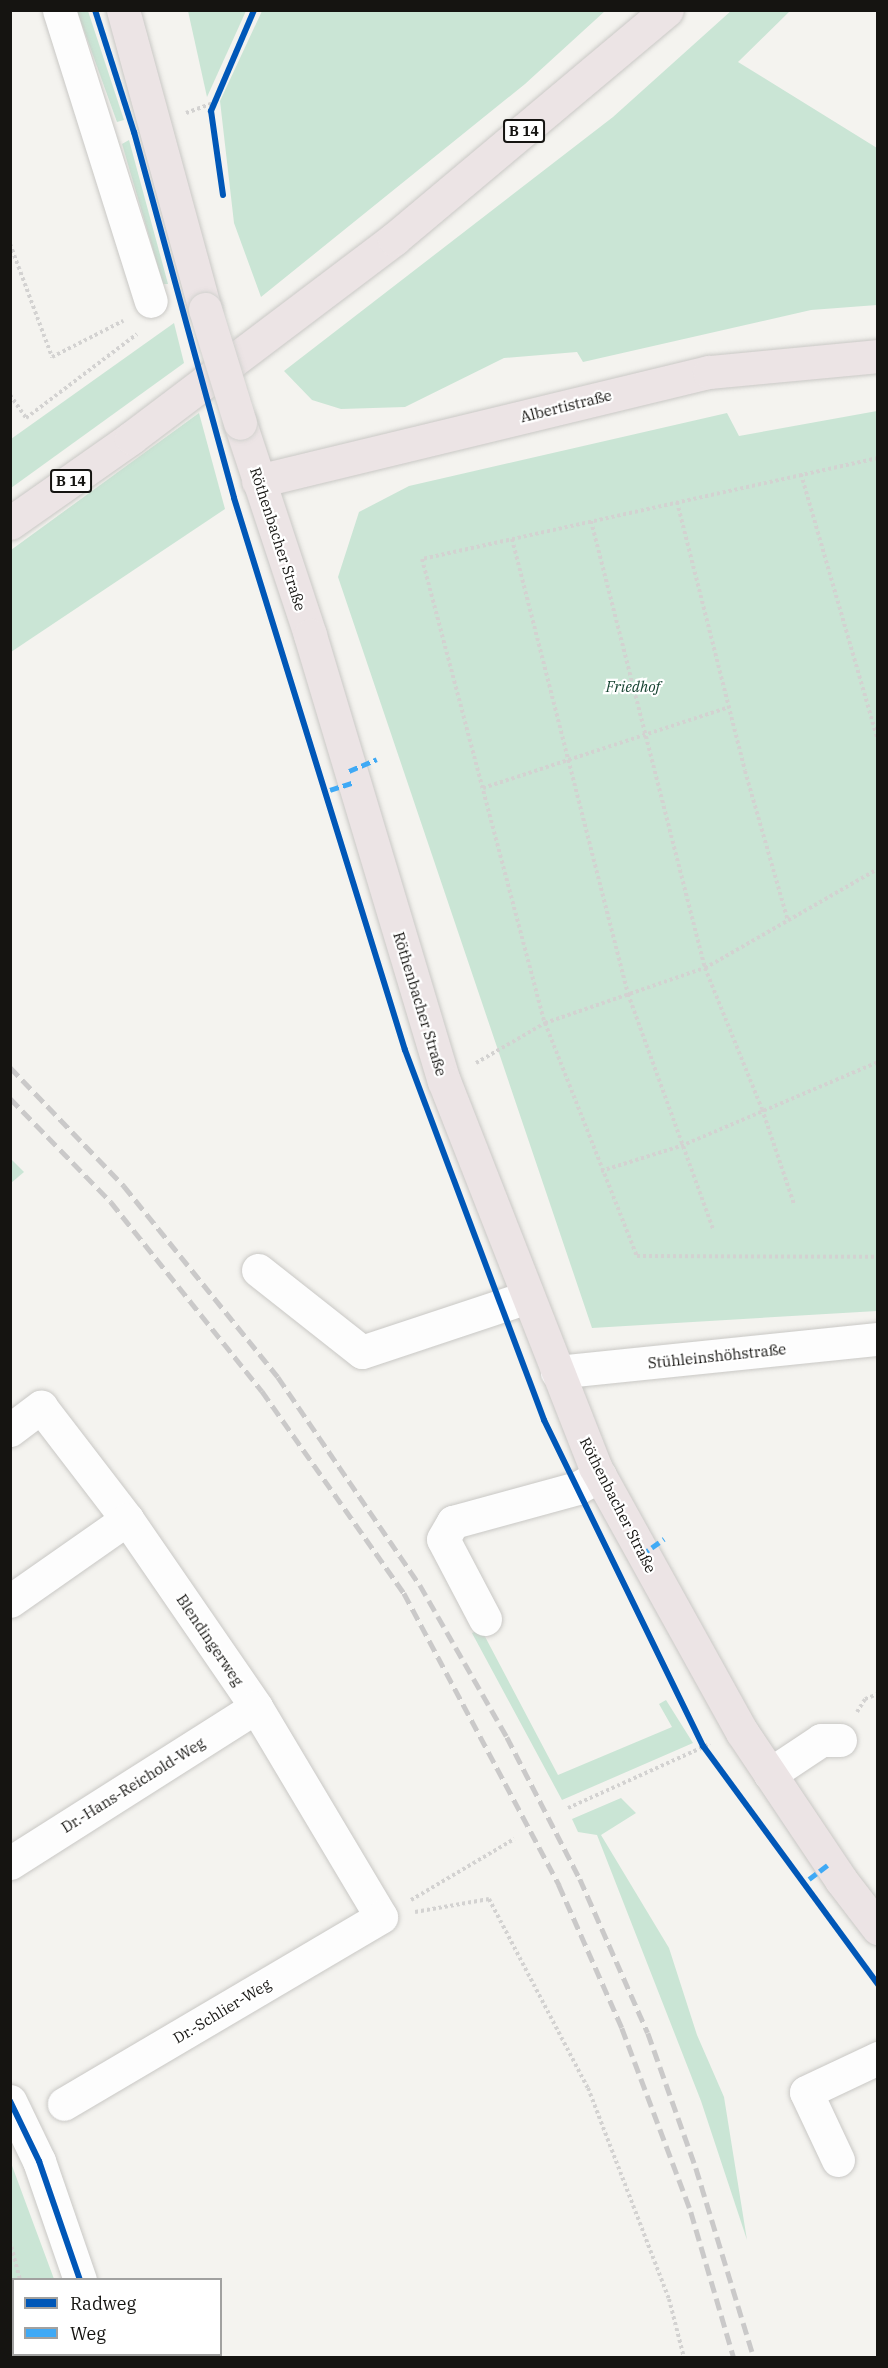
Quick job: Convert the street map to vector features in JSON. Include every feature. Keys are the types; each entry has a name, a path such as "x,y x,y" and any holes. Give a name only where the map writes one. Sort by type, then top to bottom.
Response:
{"main road":[{"name":"Röthenbacher Straße","path":"123,10 205,309 258,481 310,635 444,1081 527,1297 600,1476 742,1732 841,1880 878,1928"},
{"name":"B 14","path":"10,523 131,438 394,239 667,10"},
{"name":"Albertistraße","path":"258,481 709,372 878,356"}],"street":[{"path":"59,10 148,315"},
{"path":"258,1270 362,1352 527,1297"},
{"name":"Stühleinshöhstraße","path":"557,1372 878,1339"},
{"name":"Blendingerweg","path":"10,1430 41,1407 127,1519 256,1707 381,1917"},
{"path":"485,1619 442,1539 453,1522 577,1488 600,1476"},
{"path":"10,1601 127,1519"},
{"name":"Dr.-Hans-Reichold-Weg","path":"10,1863 256,1707"},
{"path":"770,1774 821,1740 840,1740"},
{"name":"Dr.-Schlier-Weg","path":"63,2104 381,1917"},
{"path":"838,2160 806,2092 878,2058"},
{"path":"10,2101 39,2161 79,2278"}],"path":[{"path":"10,244 52,357 117,326 148,315"},
{"path":"10,395 26,418 148,315"},
{"path":"878,458 422,559 545,1023 601,1171 637,1256 878,1257"},
{"path":"801,474 878,741"},
{"path":"677,502 729,707 788,921"},
{"path":"591,521 643,733 705,968 762,1109 794,1204"},
{"path":"512,539 628,994 681,1146 713,1229"},
{"path":"483,788 643,733 729,707"},
{"path":"444,1081 545,1023 705,968 878,869"},
{"path":"601,1171 681,1146 762,1109 878,1062"},
{"path":"568,1808 703,1746 742,1732"},
{"path":"381,1917 514,1839"},
{"path":"381,1917 489,1899 588,2088 669,2299 684,2358"},
{"path":"10,2241 19,2278"}],"green space":[{"path":"262,10 605,11 525,84 261,297 234,223 220,101"},
{"path":"732,10 790,11 738,62 877,148 877,305 811,310 583,362 577,352 504,358 405,407 341,409 312,400 284,371 613,117"},
{"path":"77,11 88,11 124,120 117,122"},
{"path":"188,11 246,11 207,97"},
{"path":"129,140 168,284 163,284 122,144"},
{"path":"174,323 184,363 11,488 11,439"},
{"name":"Friedhof","path":"877,411 877,1311 592,1328 338,577 359,512 409,486 727,413 739,436"},
{"path":"199,413 225,509 11,652 11,550"},
{"path":"10,1158 24,1172 11,1183 10,1183"},
{"path":"481,1629 558,1775 672,1727 659,1704 666,1700 693,1743 562,1800 472,1633"},
{"path":"621,1798 636,1813 601,1835 669,1948 697,2035 724,2097 747,2240 701,2101 597,1835 578,1832 572,1819"},
{"path":"11,2163 54,2278 12,2278 12,2356 72,2357 11,2357"}],"railway":[{"path":"10,1067 124,1186 278,1377 420,1585 507,1737 580,1879 648,2033 696,2168 754,2358"},
{"path":"10,1098 111,1202 262,1391 404,1593 559,1885 622,2028 691,2212 734,2358"}],"marked path":[{"path":"349,771 377,759"},
{"path":"330,790 352,783"},
{"path":"641,1555 664,1539"},
{"path":"809,1879 830,1863"}],"cycle path":[{"path":"95,10 134,132 234,498 405,1050 544,1420 703,1746 878,1984"},
{"path":"223,195 211,111 254,10"},
{"path":"10,2101 39,2161 79,2278"}]}
